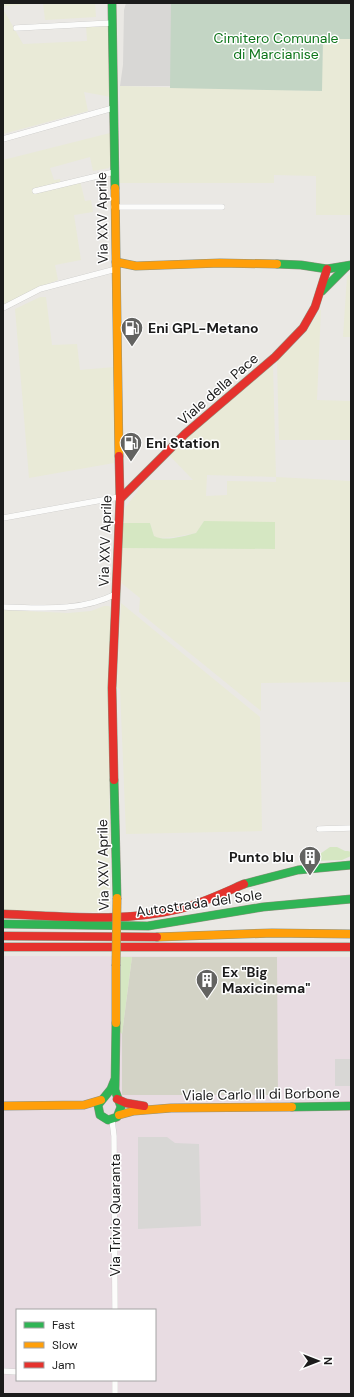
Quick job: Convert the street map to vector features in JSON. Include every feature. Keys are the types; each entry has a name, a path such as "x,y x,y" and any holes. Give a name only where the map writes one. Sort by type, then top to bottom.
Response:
{"main road":[{"name":"Via XXV Aprile","path":"112,3 114,207 120,498 112,688 117,898 115,1093 118,1100"},
{"path":"116,266 220,263 301,265 327,269 348,266"},
{"path":"322,291 348,266"},
{"path":"322,291 327,269"},
{"name":"Viale della Pace","path":"120,498 185,434 290,342 310,319 322,291"},
{"path":"3,914 127,915 162,912 199,903 266,877 306,868 351,865"},
{"name":"Autostrada del Sole","path":"3,924 148,926 263,908 351,899"},
{"name":"Autostrada del Sole","path":"3,936 121,938 272,933 351,934"},
{"path":"3,947 351,947"},
{"name":"Via XXV Aprile","path":"103,1098 111,1091 115,1080"},
{"name":"Viale Carlo III di Borbone","path":"3,1106 89,1105 111,1096 134,1105 171,1108"},
{"path":"100,1115 98,1105 103,1098"},
{"path":"115,1117 121,1107 118,1100"},
{"name":"Viale Carlo III di Borbone","path":"62,1106 90,1109 105,1119 134,1110 171,1108 351,1106"}],"street":[{"path":"16,28 112,23"},
{"path":"3,139 113,108"},
{"path":"35,191 114,172"},
{"path":"114,207 222,207"},
{"path":"3,308 47,287 116,266"},
{"path":"3,518 120,498"},
{"path":"3,608 76,607 100,602 116,594"},
{"path":"319,829 351,828"},
{"name":"Via Trivio Quaranta","path":"115,1117 115,1309"},
{"path":"3,1371 16,1372"},
{"path":"115,1381 115,1394"}],"shaded area":[{"path":"126,3 171,3 171,86 120,86 123,65 124,10"},
{"path":"3,956 351,957 351,1394 3,1394"},
{"path":"132,957 277,957 278,1095 122,1095 122,1034"},
{"path":"335,1059 351,1059 351,1086 335,1086"},
{"path":"138,1137 167,1137 175,1143 199,1144 201,1226 138,1229"}],"green space":[{"path":"3,3 43,3 4,6 3,8"},
{"path":"43,3 95,3 96,17 45,20"},
{"name":"Cimitero Comunale di Marcianise","path":"171,3 351,3 351,39 323,39 322,91 170,88"},
{"path":"3,9 23,44 87,41 86,25 111,24 111,97 84,92 88,111 3,134"},
{"path":"323,39 351,39 351,215 316,215 316,176 274,175 274,183 120,183 120,86 321,91"},
{"path":"110,133 111,164 109,168 93,171 90,157 50,168 54,180 60,179 61,186 80,181 85,201 91,200 93,212 74,215 81,260 55,265 58,280 3,305 3,160"},
{"path":"351,274 351,337 343,337 347,276"},
{"path":"40,297 46,297 52,345 77,344 80,370 114,367 114,463 29,478 15,309"},
{"path":"321,309 317,400 351,401 351,440 279,440 277,361 302,338"},
{"path":"273,365 276,477 351,481 351,682 261,683 261,711 139,612 140,598 120,582 122,548 275,549 204,521 196,533 157,538 154,536 150,523 123,523 125,508 146,480 193,480 169,455 206,420","holes":["207,475 276,477 276,482 227,481 227,495 206,496"]},
{"path":"204,521 275,522 275,549 122,548 123,523 150,523 154,536 158,538 169,538 196,533"},
{"path":"121,603 260,717 262,831 126,834 120,689 117,688"},
{"path":"104,606 109,606 112,609 109,698 110,909 98,912 3,911 3,610 68,613 91,611"},
{"path":"330,847 337,847 351,852 351,856 342,860 314,861 314,858"},
{"path":"121,957 132,957 122,1034 119,1031"}],"traffic: fast":[{"path":"112,3 115,188"},
{"path":"277,264 301,265 327,269 351,265"},
{"path":"322,291 346,267"},
{"path":"114,780 117,898"},
{"path":"244,884 298,870 351,865"},
{"path":"3,924 148,926 263,907 351,899"},
{"path":"115,1079 111,1089 98,1105 100,1115 108,1120 117,1117 121,1107 115,1090 116,1023"},
{"path":"292,1107 351,1106"}],"traffic: slow":[{"path":"115,188 119,456"},
{"path":"116,262 136,266 220,263 277,264"},
{"path":"116,966 117,898"},
{"path":"157,937 272,933 351,934"},
{"path":"116,966 116,1023"},
{"path":"3,1106 84,1105 101,1100"},
{"path":"119,1115 134,1111 171,1108 292,1107"}],"traffic: jam":[{"path":"120,499 185,434 275,357 303,328 315,307 327,269"},
{"path":"114,780 112,688 120,499 119,456"},
{"path":"3,914 91,918 136,916 179,909 212,898 244,884"},
{"path":"3,936 157,937"},
{"path":"3,947 351,947"},
{"path":"117,1099 126,1103 144,1106"}],"place":[{"name":"Eni GPL-Metano","path":"132,348"},
{"name":"Eni Station","path":"131,462"},
{"name":"Punto blu","path":"310,876"},
{"name":"Ex \"Big Maxicinema\"","path":"207,1000"}]}
